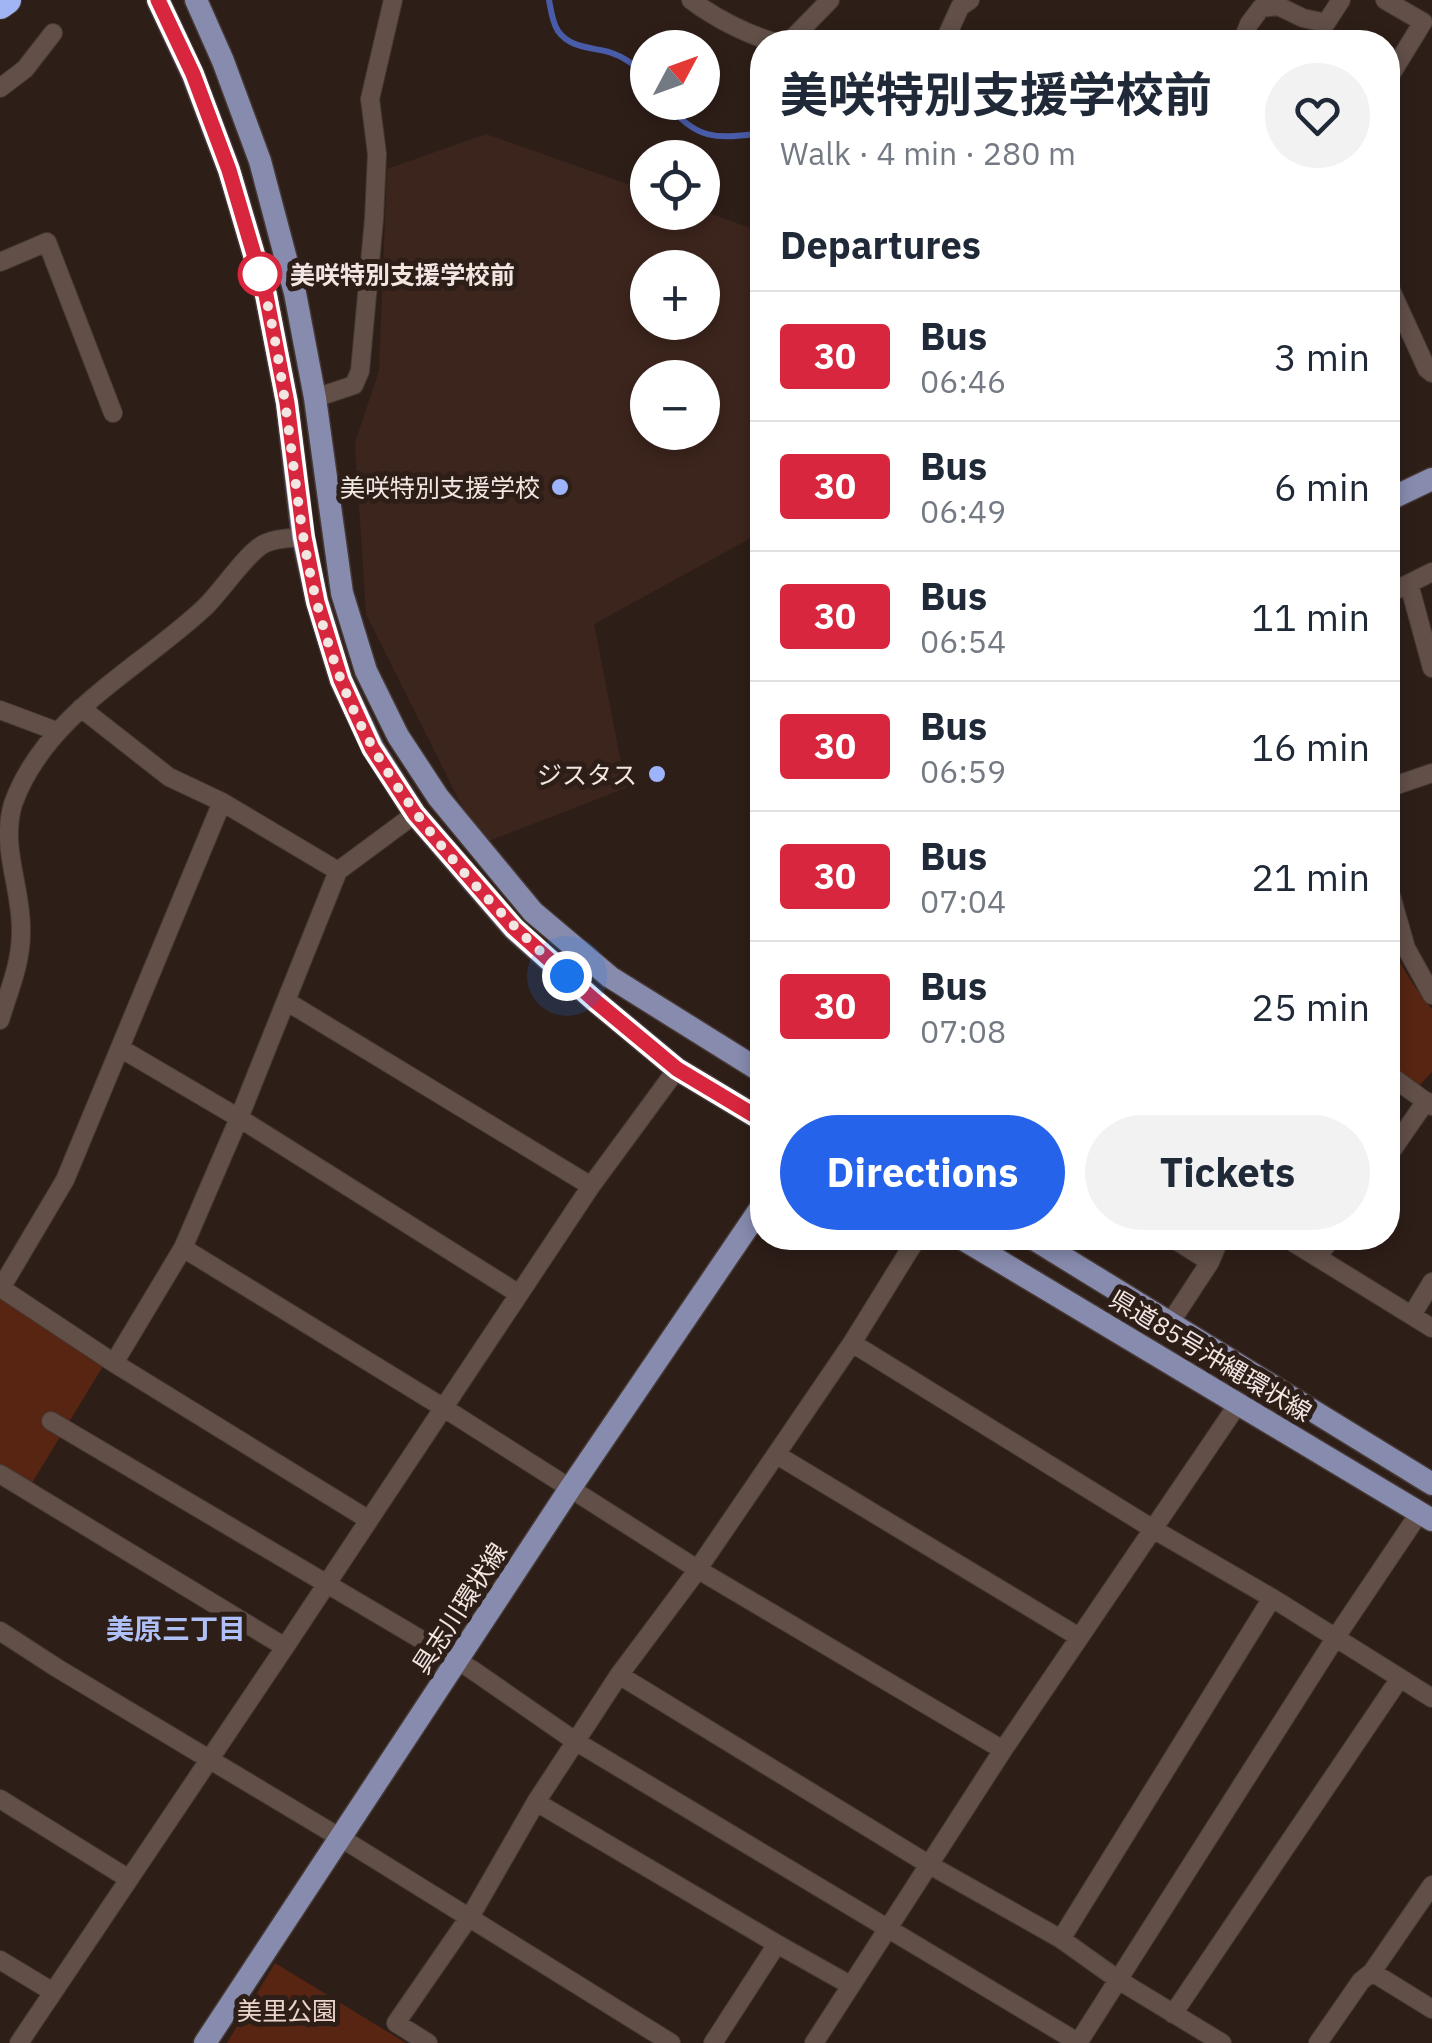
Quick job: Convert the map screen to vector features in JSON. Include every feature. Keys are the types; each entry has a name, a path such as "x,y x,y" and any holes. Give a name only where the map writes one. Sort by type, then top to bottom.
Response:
{"highway":[{"path":"0,5 7,0"}],"main road":[{"path":"158,0 193,74 229,170 266,295 287,403 304,537 317,602 341,680 372,748 415,814 514,928 677,1069 750,1113"},
{"path":"196,0 260,161 295,293 342,593 366,671 398,736 438,798 534,912 598,966 750,1065"},
{"path":"1400,494 1432,479"},
{"name":"具志川環状線","path":"206,2043 569,1490 750,1224"},
{"name":"県道85号沖縄環状線","path":"981,1250 1426,1516"},
{"name":"県道85号沖縄環状線","path":"1051,1250 1432,1484"}],"street":[{"path":"314,398 354,385 360,371 377,154 370,99 394,0"},
{"path":"801,30 830,0"},
{"path":"949,30 960,7 970,0"},
{"path":"1248,30 1260,8 1278,6 1326,24 1341,0"},
{"path":"1385,0 1423,22 1400,59"},
{"path":"699,2 750,32"},
{"path":"0,88 24,69 53,33"},
{"path":"0,262 47,242 113,413"},
{"path":"1400,310 1432,373"},
{"path":"0,1020 19,965 22,928 5,840 12,804 32,768 56,731 207,606 263,544 304,537"},
{"path":"1400,588 1432,572"},
{"path":"1408,584 1432,668"},
{"path":"82,708 168,777 222,802 338,871"},
{"path":"0,710 56,731"},
{"path":"1400,784 1432,774"},
{"path":"222,802 64,1180 1,1289 369,1520"},
{"path":"114,1362 183,1248 338,871 415,814"},
{"path":"1400,927 1406,948 1432,995"},
{"path":"286,1002 590,1186"},
{"path":"120,1048 519,1294"},
{"path":"20,2043 590,1186 677,1069"},
{"path":"1400,1082 1429,1103 1400,1140"},
{"path":"183,1248 698,1570 1002,1750"},
{"path":"428,2043 396,2023 469,1918 575,1741 777,1456 910,1250"},
{"path":"1191,1250 1210,1262"},
{"path":"1170,1323 1215,1250"},
{"path":"1307,1250 1432,1328"},
{"path":"1318,1256 1322,1250"},
{"path":"1412,1315 1432,1282"},
{"path":"852,1343 1432,1698"},
{"path":"814,2043 1002,1750 1238,1404"},
{"path":"51,1421 457,1660 575,1741 1078,2043 1336,1637 1426,1516"},
{"path":"777,1456 1079,1637"},
{"path":"0,1474 285,1646"},
{"path":"1061,1939 1272,1598"},
{"path":"0,1631 671,2043"},
{"path":"619,1675 928,1864 1061,1939 1222,2043"},
{"path":"1174,2014 1400,1678"},
{"path":"0,1799 129,1879"},
{"path":"536,1802 850,1985"},
{"path":"1318,2043 1432,1885"},
{"path":"713,2043 778,1944"},
{"path":"0,1960 53,1992"},
{"path":"1372,1972 1432,2009"}],"shaded area":[{"name":"美咲特別支援学校","path":"486,134 630,185 630,230 720,230 720,217 750,228 750,539 594,624 626,788 481,844 366,614 355,443 379,371 387,169"}],"green space":[{"path":"1400,962 1432,1009 1432,1072 1417,1088 1400,1076"},
{"path":"0,1290 108,1358 27,1491 0,1474"},
{"name":"美里公園","path":"275,1963 406,2043 227,2043"}],"waterway":[{"path":"549,0 554,24 563,37 630,63"},
{"path":"683,120 708,134 750,134"}],"bus line":[{"name":"30","path":"158,0 193,74 229,170 266,295 287,403 304,537 317,602 341,680 372,748 415,814 514,928 677,1069 750,1113"}],"place":[{"name":"美咲特別支援学校前","path":"260,274"},
{"name":"美咲特別支援学校","path":"560,487"},
{"name":"ジスタス","path":"657,774"}],"district":[{"name":"美原三丁目","path":"176,1628"}],"route":[{"path":"260,274 257,264 287,403 304,537 317,602 341,680 372,748 415,814 514,928 567,976"}]}
